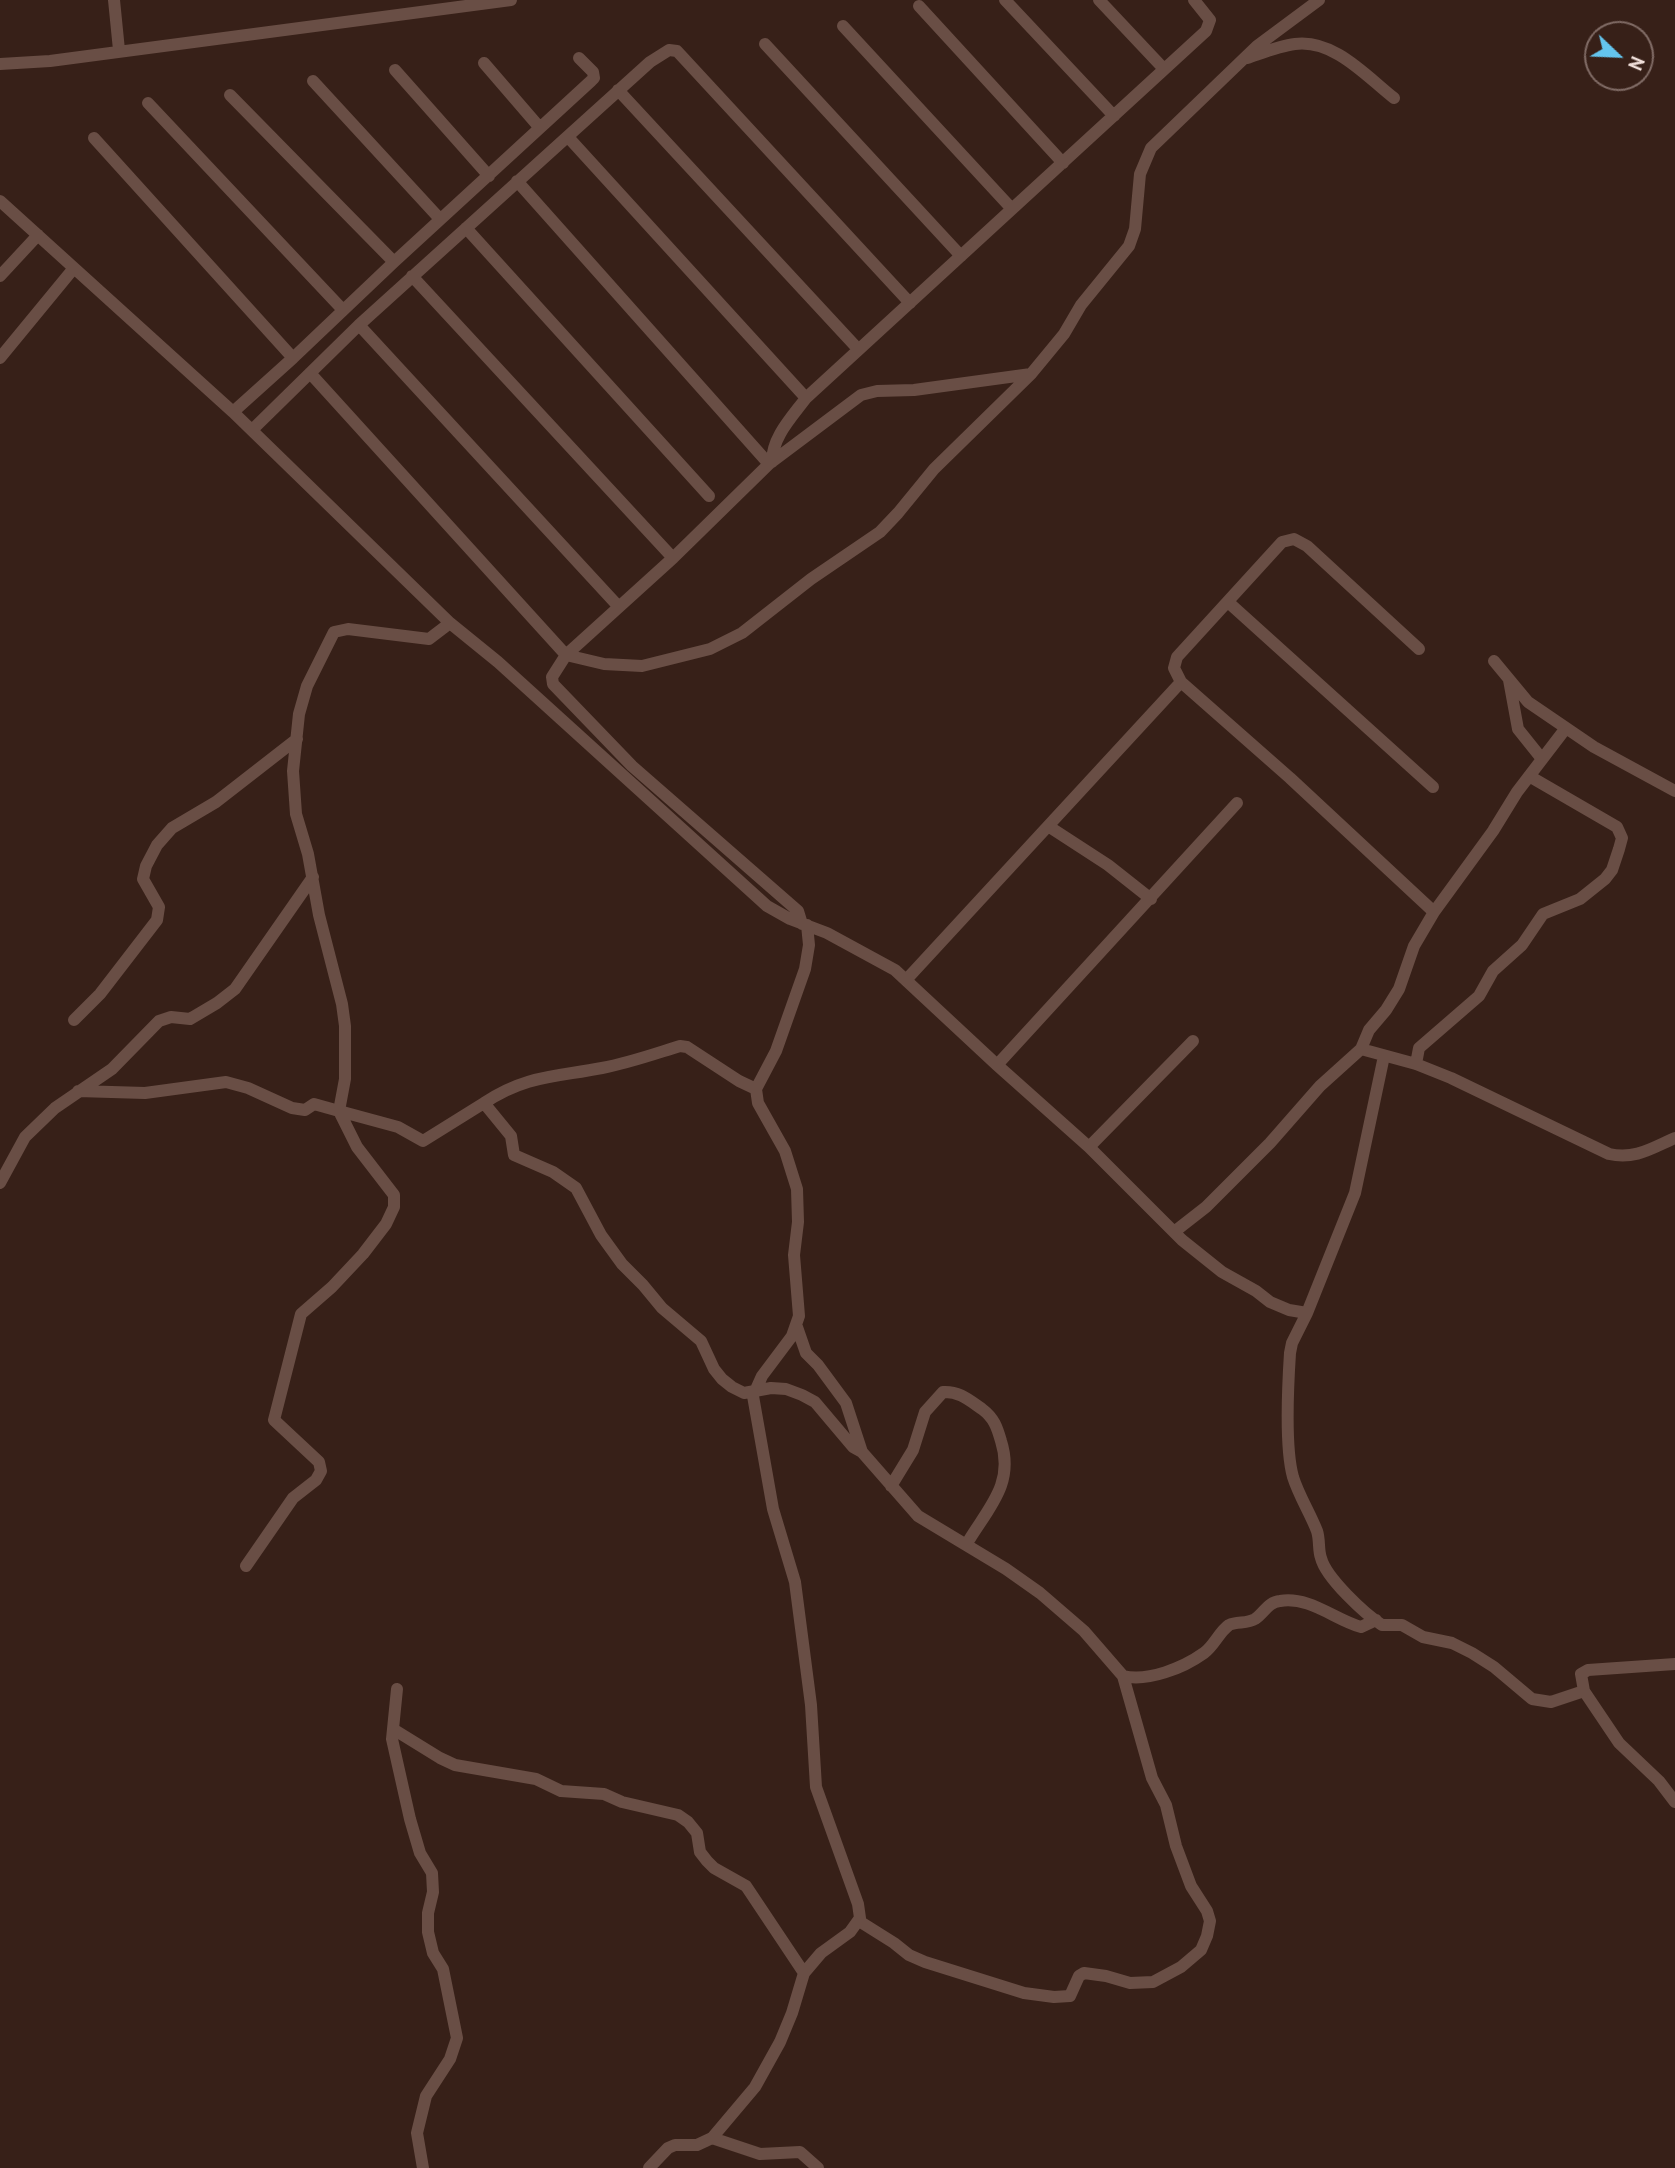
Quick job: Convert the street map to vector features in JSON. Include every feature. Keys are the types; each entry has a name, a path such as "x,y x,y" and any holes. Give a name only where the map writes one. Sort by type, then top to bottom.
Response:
{"street":[{"path":"114,0 119,50"},
{"path":"0,64 50,61 511,0"},
{"path":"1005,0 1114,116"},
{"path":"1099,0 1164,69"},
{"path":"771,463 776,440 806,398 1209,26 1209,17 1194,0"},
{"path":"310,373 566,655 604,664 642,666 710,649 742,633 811,579 880,531 934,469 1031,374 1064,334 1081,305 1129,246 1135,229 1140,174 1151,149 1244,59 1318,0"},
{"path":"919,6 1063,163"},
{"path":"843,26 1012,209"},
{"path":"765,44 961,256"},
{"path":"1244,59 1293,44 1318,45 1340,56 1394,98"},
{"path":"252,430 412,276 618,90 668,50 677,51 909,303"},
{"path":"233,412 594,78 593,72 579,58"},
{"path":"484,63 540,128"},
{"path":"395,70 489,176"},
{"path":"313,81 440,219"},
{"path":"618,90 858,349"},
{"path":"230,94 394,262"},
{"path":"148,103 343,310"},
{"path":"568,137 806,398"},
{"path":"94,138 293,358"},
{"path":"517,181 771,463"},
{"path":"0,201 233,412 450,623 498,662 767,906 895,970 997,1066 1089,1147 1174,1232 1222,1272 1270,1302 1289,1310 1307,1313"},
{"path":"466,228 709,496"},
{"path":"0,276 38,235"},
{"path":"0,358 74,268"},
{"path":"412,276 673,558"},
{"path":"359,325 619,607"},
{"path":"649,2168 668,2148 675,2145 697,2145 712,2137 755,2087 768,2067 792,2013 804,1973 821,1953 850,1932 859,1921 858,1904 816,1787 811,1705 795,1582 773,1509 754,1401 754,1392 797,1327 799,1316 794,1255 798,1222 797,1189 785,1151 758,1103 756,1089 776,1051 805,969 809,946 805,925 798,911 632,766 553,684 552,677 566,655 673,558 771,463 860,394 914,390 1031,374"},
{"path":"1419,649 1307,546 1294,539 1282,542 1177,657 1175,673 1181,682 1290,778 1434,912"},
{"path":"1228,602 1433,787"},
{"path":"246,1566 293,1498 316,1480 321,1471 319,1462 274,1420 301,1314 352,1266 386,1224 394,1207 394,1195 357,1147 339,1111 345,1079 345,1026 313,877 296,814 293,771 299,714 307,686 334,632 348,629 429,639 450,623"},
{"path":"1494,661 1528,702 1594,747 1675,791"},
{"path":"1508,680 1514,720 1542,759"},
{"path":"906,980 1181,682"},
{"path":"1174,1232 1206,1207 1270,1143 1320,1086 1361,1049 1369,1030 1399,989 1414,946 1434,912 1566,728"},
{"path":"74,1020 100,994 157,920 159,907 143,879 146,866 157,845 172,828 216,802 297,739"},
{"path":"1416,1065 1419,1048 1479,996 1493,971 1522,945 1543,914 1580,899 1605,879 1616,861 1622,838 1617,827 1529,776"},
{"path":"997,1066 1237,803"},
{"path":"1048,826 1151,899"},
{"path":"0,1183 25,1137 55,1108 112,1069 159,1021 171,1017 190,1019 235,989 313,877"},
{"path":"1089,1147 1193,1041"},
{"path":"78,1091 145,1093 226,1082 248,1088 292,1108 305,1110 314,1104 398,1127 423,1141 502,1090 523,1082 557,1073 598,1069 638,1060 680,1046 687,1046 739,1081 756,1089"},
{"path":"1361,1049 1416,1065 1500,1100 1609,1154 1638,1155 1675,1138"},
{"path":"1384,1056 1355,1194 1307,1313 1292,1343 1289,1433 1292,1475 1317,1532 1321,1558 1327,1570 1376,1620 1386,1626 1402,1625 1423,1637 1452,1643 1472,1653 1494,1667 1532,1699 1551,1702 1584,1691"},
{"path":"484,1103 511,1136 514,1155 553,1172 576,1188 601,1235 622,1264 662,1308 701,1341 714,1369 722,1379 741,1392 786,1389 815,1402 918,1516 1040,1593 1084,1631 1123,1676 1152,1778 1166,1805 1176,1846 1191,1886 1209,1916 1207,1936 1201,1950 1167,1976 1145,1984 1084,1973 1079,1976 1070,1996 1054,1997 1024,1993 917,1959 859,1921"},
{"path":"797,1327 806,1353 846,1403 862,1452"},
{"path":"891,1486 913,1450 925,1412 943,1392 952,1391 964,1396 989,1415 996,1424 1005,1452 1006,1465 1000,1491 966,1545"},
{"path":"1123,1676 1143,1678 1183,1665 1204,1653 1228,1626 1254,1619 1273,1603 1280,1601 1321,1608 1361,1627 1376,1620"},
{"path":"1675,1664 1588,1670 1581,1674 1584,1691 1619,1743 1659,1781 1675,1802"},
{"path":"397,1689 392,1739 420,1853 432,1873 433,1892 428,1913 428,1932 433,1953 443,1969 457,2038 450,2059 426,2096 417,2133 423,2168"},
{"path":"393,1729 455,1765 536,1779 561,1791 604,1794 622,1802 678,1815 697,1833 700,1852 707,1861 714,1868 746,1886 804,1973"},
{"path":"712,2137 760,2154 800,2152 818,2168"}]}
